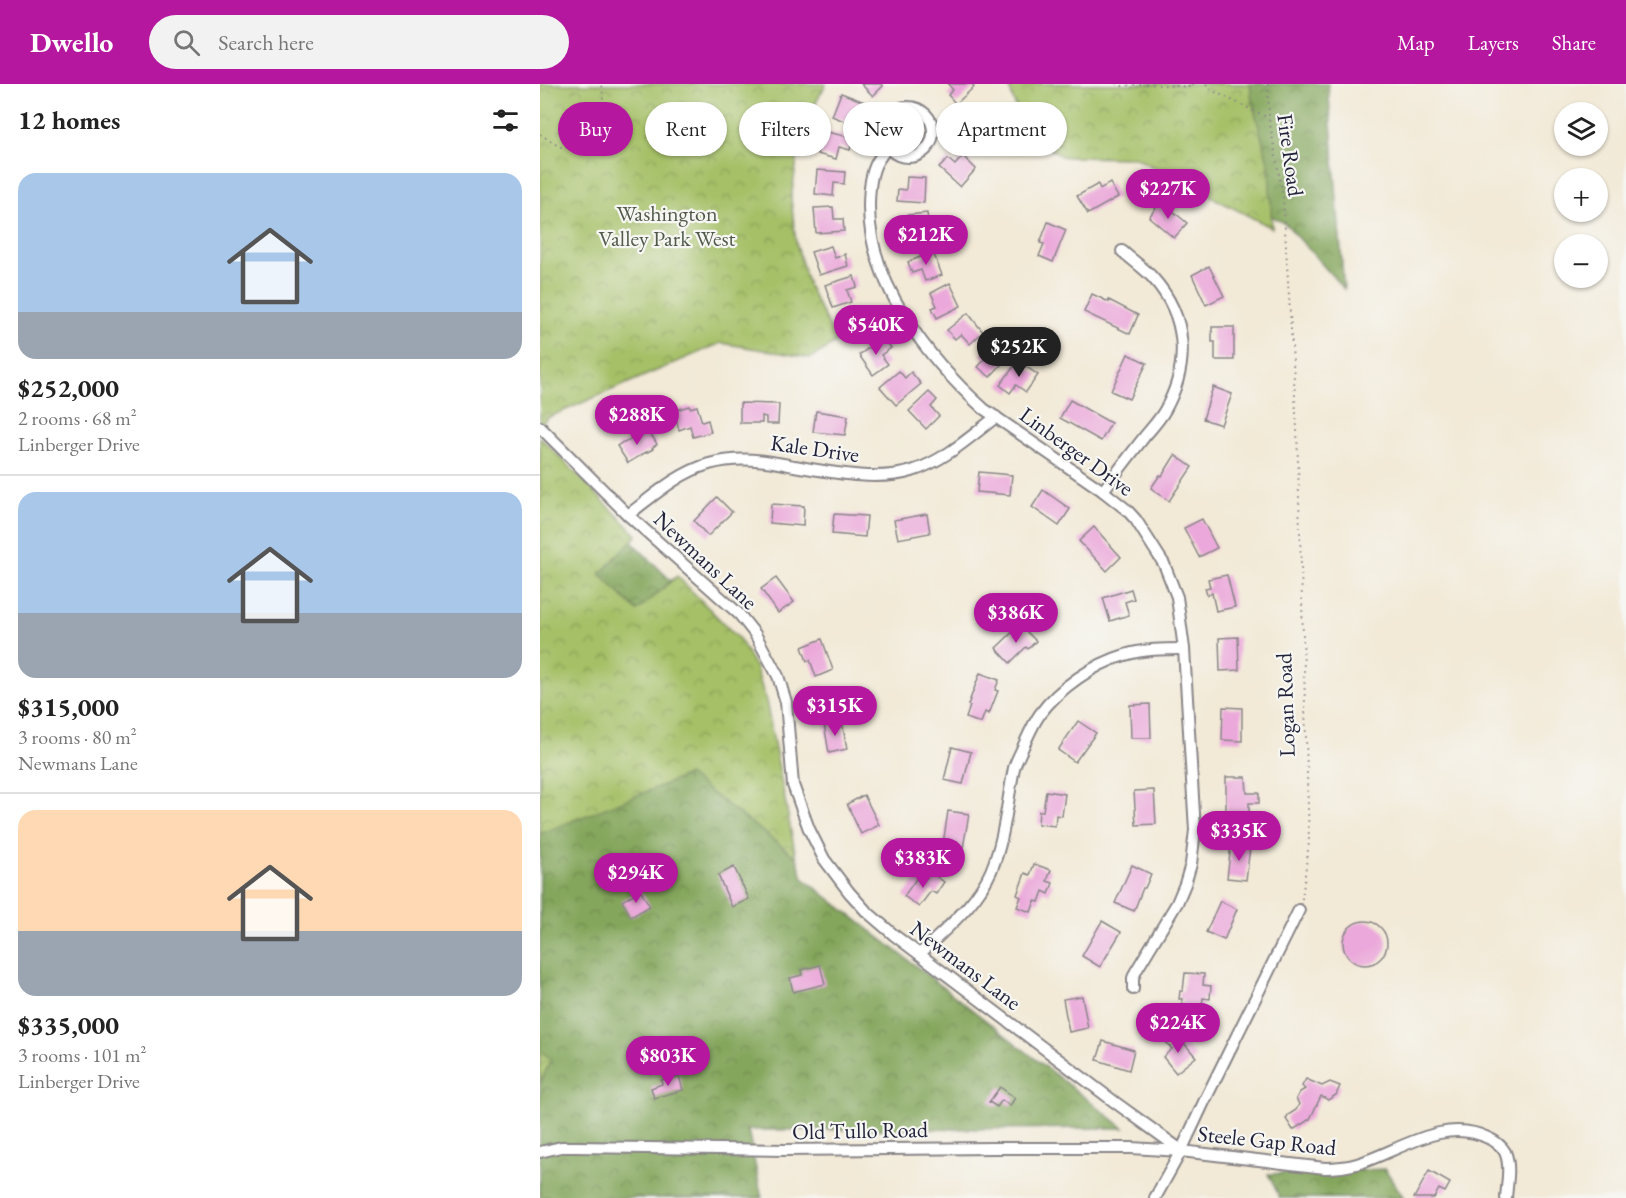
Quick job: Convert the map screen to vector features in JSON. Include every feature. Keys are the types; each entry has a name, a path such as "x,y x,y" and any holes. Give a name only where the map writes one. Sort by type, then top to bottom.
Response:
{"street":[{"name":"Linberger Drive","path":"911,107 926,114 931,121 933,137 924,152 909,158 901,157 887,147 882,131 884,123 895,110 911,107"},
{"name":"Linberger Drive","path":"881,156 871,179 869,196 869,219 874,250 883,277 908,322 928,350 968,394 996,417 1127,510 1164,564 1177,597 1184,649 1195,830 1191,864 1185,884 1177,903 1136,971 1133,978 1133,989"},
{"path":"1103,491 1164,411 1175,388 1181,366 1183,343 1179,320 1154,278 1122,251"},
{"name":"Kale Drive","path":"628,515 685,474 708,464 736,459 762,460 854,475 895,474 912,471 954,450 996,417"},
{"name":"Newmans Lane","path":"540,428 628,515 739,614 755,634 778,676 786,702 793,784 809,829 824,859 866,911 894,935 1181,1151"},
{"path":"920,954 972,902 992,869 1005,826 1015,766 1028,734 1040,714 1082,675 1102,664 1144,650 1184,649"},
{"path":"1155,1198 1181,1151 1299,910"},
{"name":"Steele Gap Road","path":"1181,1151 1325,1168 1344,1167 1359,1164 1421,1138 1441,1133 1480,1134 1496,1141 1505,1153 1508,1171 1506,1198"},
{"name":"Old Tullo Road","path":"540,1152 561,1147 785,1150 1086,1148 1181,1151"}],"path":[{"path":"540,134 560,147 600,149 604,116 602,84"},
{"path":"1116,84 1192,87 1192,84"},
{"path":"1206,84 1214,91 1269,118"},
{"name":"Fire Road","path":"1268,84 1269,118 1283,197 1284,230"},
{"name":"Logan Road","path":"1284,230 1297,429 1309,842 1304,889 1299,910"}],"green space":[{"name":"Washington Valley Park West","path":"540,84 826,84 816,102 739,102 739,156 798,156 791,198 796,242 808,285 837,342 811,358 721,343 547,418 540,425"},
{"path":"1008,84 1250,84 1252,101 1269,166 1272,228 1136,158 1063,157 1061,156 1067,156 1067,102 1014,102"},
{"path":"1042,84 1328,84 1344,289 1287,225"},
{"path":"540,437 637,535 600,574 637,611 677,576 740,640 756,668 766,701 796,857 688,775 540,834"},
{"path":"540,451 739,648 757,724 803,878 1124,1128 748,1130 762,1198 540,1198"},
{"path":"540,1051 551,1059 540,1084"},
{"path":"1385,1169 1404,1198 1280,1198 1268,1174"}],"building":[{"path":"861,84 881,84 883,86 873,96"},
{"path":"948,84 972,84 974,87 958,102 954,102 948,95 953,90"},
{"path":"841,93 864,102 843,102 843,121 832,116"},
{"path":"831,133 843,136 843,148 839,147 836,159 825,156 831,156"},
{"path":"963,156 976,169 960,187 939,168 948,159 955,165"},
{"path":"817,170 845,172 844,184 834,183 833,196 815,194"},
{"path":"907,177 925,178 924,203 897,201 898,189 906,190"},
{"path":"1110,183 1118,197 1088,214 1077,196 1098,184 1100,189"},
{"path":"1161,201 1187,223 1174,238 1149,217"},
{"path":"833,207 834,219 843,219 844,231 816,233 814,208"},
{"path":"927,213 930,236 900,241 899,229 909,227 907,215"},
{"path":"1048,222 1066,230 1053,262 1039,256 1044,244 1040,243"},
{"path":"831,246 835,258 845,254 848,266 819,275 811,252"},
{"path":"933,252 942,275 925,281 921,270 912,273 908,262"},
{"path":"1209,266 1224,296 1206,305 1192,275"},
{"path":"854,276 857,287 847,290 851,302 833,308 825,285"},
{"path":"950,283 961,306 937,318 932,308 937,306 931,293"},
{"path":"1092,294 1138,315 1130,334 1084,312"},
{"path":"858,313 864,323 874,317 880,328 853,343 841,322"},
{"path":"968,313 983,332 970,344 961,334 955,339 947,330"},
{"path":"1212,327 1234,327 1234,360 1215,360"},
{"path":"884,337 891,348 881,355 888,364 873,375 859,355"},
{"path":"993,339 1010,355 990,377 978,367 985,359 981,355 984,349"},
{"path":"1128,354 1147,363 1129,399 1111,391"},
{"path":"1018,361 1038,375 1026,392 1016,385 1010,393 1000,385"},
{"path":"899,371 905,378 911,372 921,384 896,405 880,387"},
{"path":"1213,387 1232,394 1221,425 1203,419"},
{"path":"929,392 937,400 931,407 939,416 926,429 909,411"},
{"path":"1070,400 1111,423 1101,441 1060,418"},
{"path":"740,403 779,404 778,424 766,424 766,417 762,416 762,423 740,423"},
{"path":"689,406 690,408 697,406 702,422 708,420 711,432 693,437 690,426 679,430 674,411"},
{"path":"816,411 848,416 845,435 813,432"},
{"path":"647,428 657,444 653,449 628,463 617,446"},
{"path":"1175,455 1192,467 1169,501 1151,488 1160,475 1162,476"},
{"path":"979,472 1012,475 1010,495 977,492"},
{"path":"1043,490 1070,509 1059,526 1032,507"},
{"path":"717,497 732,512 708,536 694,521"},
{"path":"771,504 804,506 803,526 770,523"},
{"path":"834,514 867,516 865,537 832,534"},
{"path":"927,514 930,533 898,539 894,520"},
{"path":"1202,519 1217,548 1199,557 1184,528"},
{"path":"1094,527 1121,557 1107,571 1079,541"},
{"path":"1227,575 1235,607 1216,611 1212,593 1207,595 1205,588 1210,587 1208,579"},
{"path":"776,578 794,602 778,613 761,589"},
{"path":"1131,589 1134,599 1125,602 1129,615 1110,621 1103,598"},
{"path":"1020,625 1036,641 1028,649 1026,647 1010,663 996,648"},
{"path":"1238,637 1239,670 1220,671 1219,638"},
{"path":"822,639 833,670 816,677 802,647"},
{"path":"980,673 999,680 995,690 998,691 989,714 985,712 981,723 966,718 970,706 968,705"},
{"path":"1150,704 1151,738 1131,738 1130,705"},
{"path":"1223,707 1242,708 1242,741 1222,740"},
{"path":"842,721 847,749 829,753 824,724"},
{"path":"1078,721 1096,733 1075,762 1058,750"},
{"path":"952,747 971,752 963,784 944,780"},
{"path":"1226,777 1246,777 1247,793 1259,793 1259,803 1249,803 1249,817 1228,817"},
{"path":"1154,790 1156,824 1136,825 1134,791"},
{"path":"1046,791 1065,794 1062,816 1056,815 1055,826 1038,824 1039,811 1043,811"},
{"path":"864,795 879,825 861,834 847,804"},
{"path":"948,811 969,814 962,854 942,851"},
{"path":"1231,845 1250,847 1246,880 1227,878"},
{"path":"1034,864 1051,870 1047,881 1053,883 1049,894 1043,891 1039,902 1035,901 1031,912 1017,907 1021,897 1017,895 1025,873 1030,875"},
{"path":"1132,865 1151,874 1134,911 1115,903"},
{"path":"734,867 749,899 732,907 718,875"},
{"path":"930,872 944,882 936,894 931,891 919,907 904,896 918,876 924,881"},
{"path":"640,890 650,906 631,917 622,901"},
{"path":"1220,901 1237,909 1224,940 1206,932"},
{"path":"1102,921 1121,932 1100,967 1082,956"},
{"path":"1365,921 1374,922 1381,927 1386,934 1386,952 1381,959 1374,964 1365,965 1356,964 1349,959 1344,952 1343,943 1344,934 1349,927 1356,922"},
{"path":"820,965 825,984 793,992 790,978 802,975 801,970"},
{"path":"1185,973 1204,974 1203,985 1211,986 1210,999 1203,998 1202,1007 1182,1005 1183,999 1179,999 1180,991 1183,991"},
{"path":"1082,996 1088,1028 1069,1032 1063,999"},
{"path":"1176,1034 1196,1057 1176,1073 1163,1057 1172,1049 1166,1042"},
{"path":"1103,1041 1134,1050 1129,1070 1097,1060"},
{"path":"679,1076 683,1090 654,1098 651,1088 662,1084 661,1080"},
{"path":"1306,1079 1322,1086 1330,1082 1340,1086 1336,1095 1328,1100 1321,1096 1310,1119 1293,1130 1286,1119 1299,1104 1296,1099 1305,1089 1302,1086"},
{"path":"1000,1087 1015,1098 1010,1106 1002,1100 997,1107 989,1102"},
{"path":"1429,1171 1450,1183 1445,1192 1439,1189 1434,1198 1414,1198"}]}
